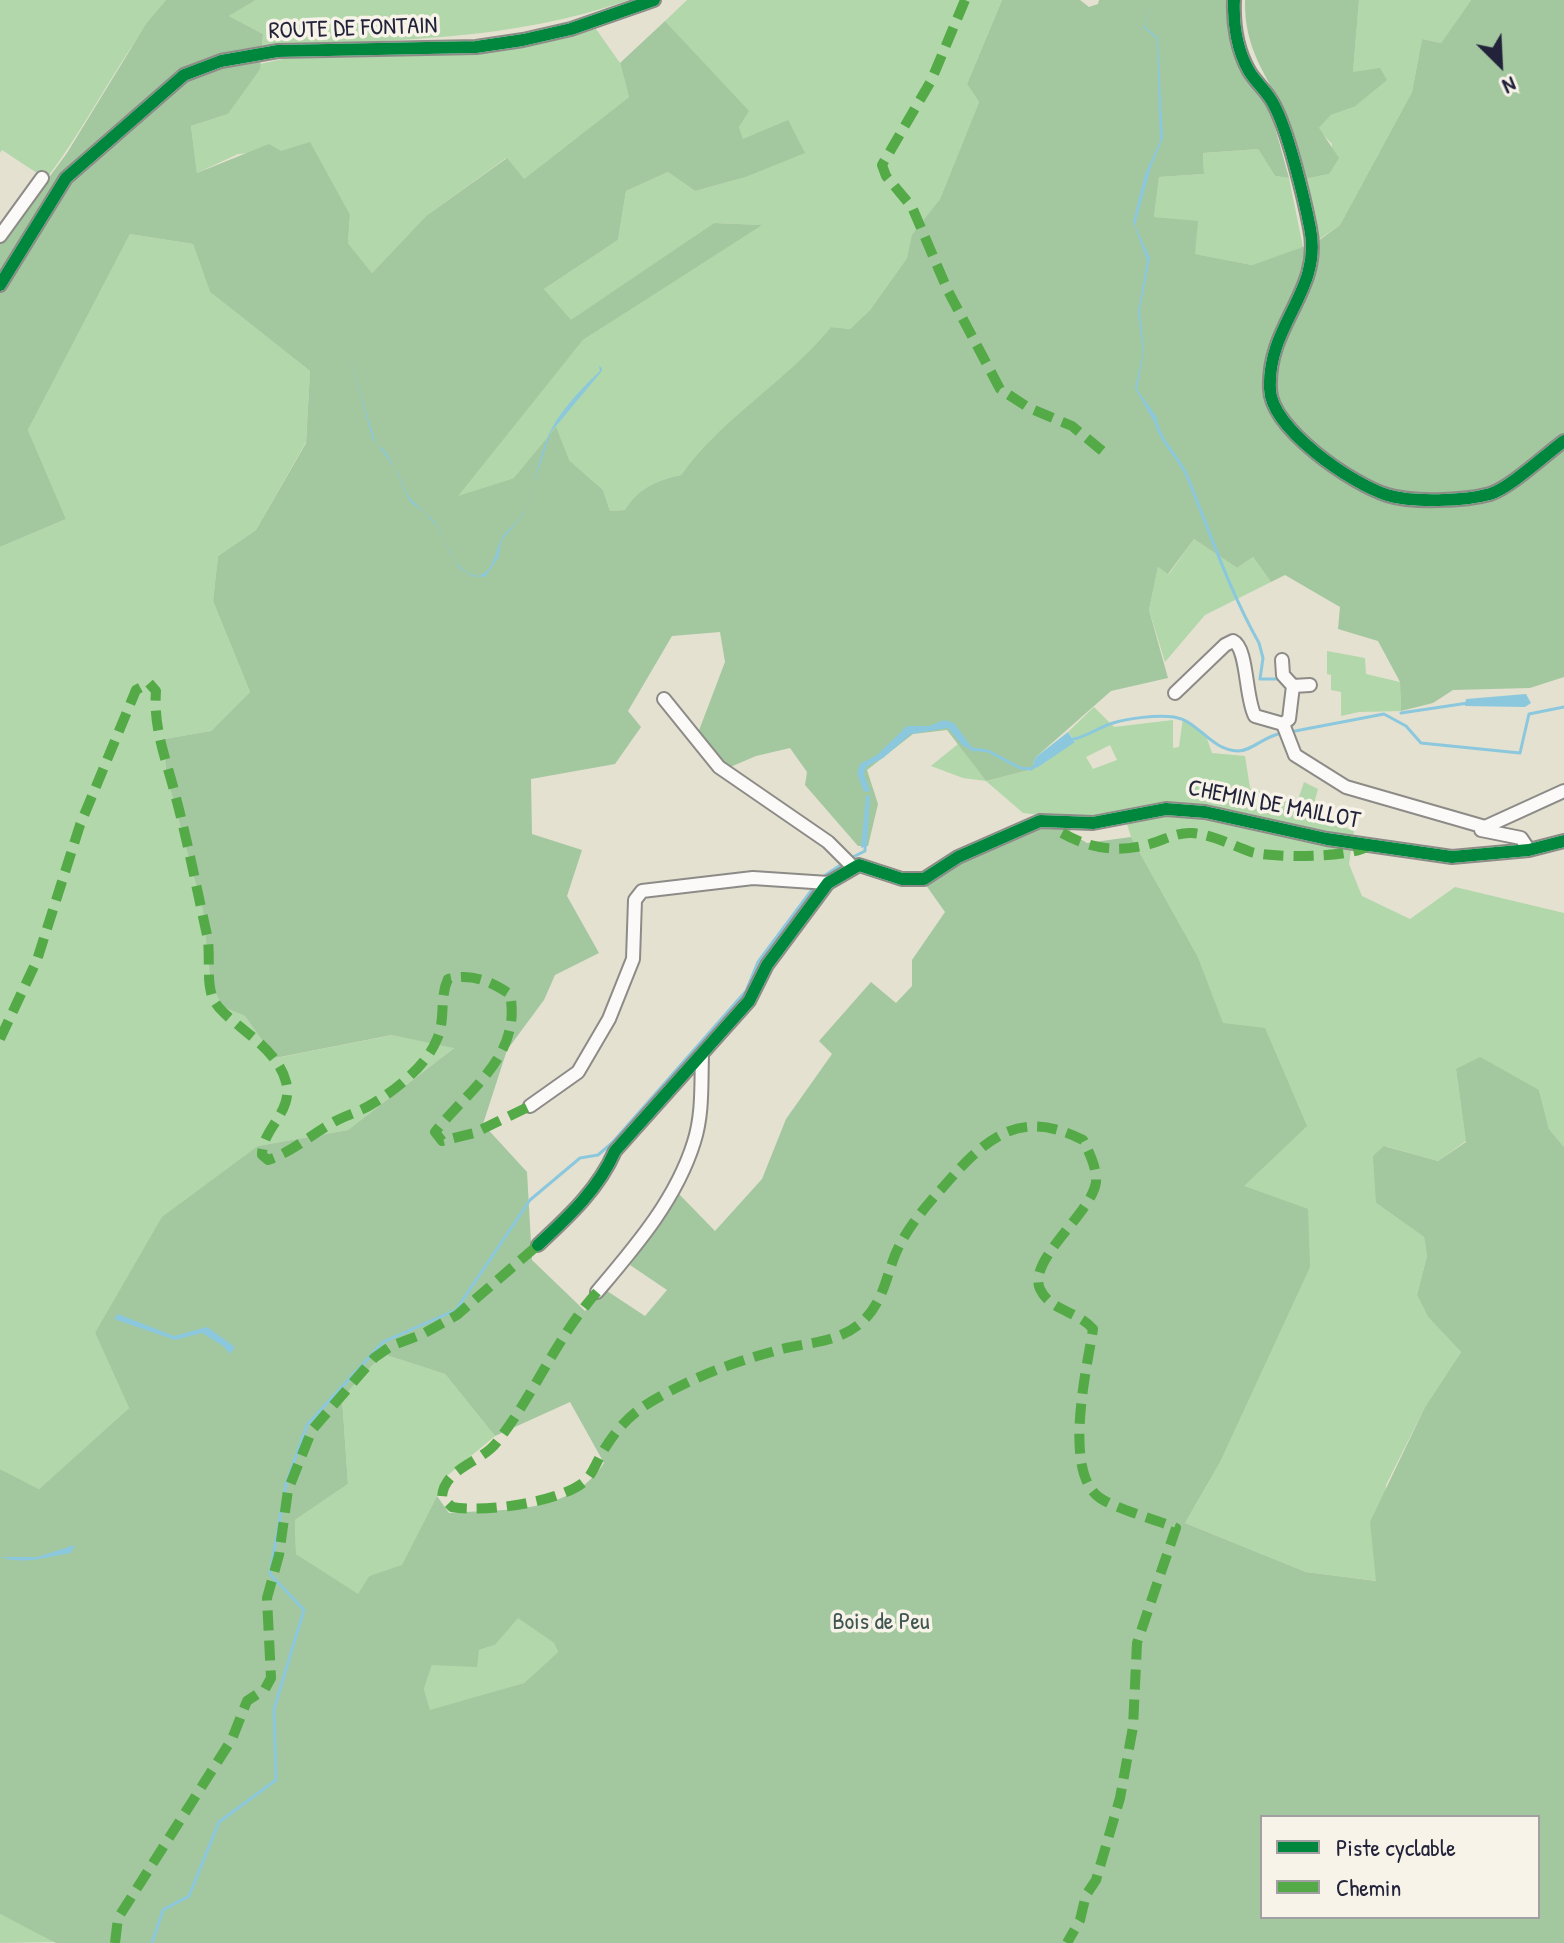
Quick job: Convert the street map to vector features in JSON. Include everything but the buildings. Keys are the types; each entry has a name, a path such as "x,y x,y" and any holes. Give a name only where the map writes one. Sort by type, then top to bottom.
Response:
{"street":[{"name":"ROUTE DE FONTAIN","path":"1,283 66,178 184,75 221,61 278,51 476,47 523,40 571,29 654,0"},
{"path":"1234,0 1239,45 1248,70 1278,115 1314,252 1307,281 1276,341 1269,372 1270,394 1281,417 1315,452 1352,479 1388,496 1430,500 1492,494 1564,441"},
{"path":"0,236 42,178"},
{"path":"1175,693 1233,641 1242,651 1248,704 1255,716 1285,730"},
{"path":"1282,660 1283,675 1293,686 1285,730 1291,750 1303,762 1346,787 1492,827 1564,791"},
{"path":"1293,686 1310,685"},
{"path":"538,1245 579,1207 605,1172 615,1151 749,1001 767,965 822,881 849,863 719,767 685,720 664,699"},
{"name":"CHEMIN DE MAILLOT","path":"849,863 902,879 924,879 958,857 1040,821 1093,823 1166,809 1205,812 1327,839 1452,857 1529,850 1564,841"},
{"path":"1476,825 1485,833 1521,838 1529,850"},
{"path":"530,1106 578,1072 609,1019 633,959 635,900 642,891 753,878 822,881"},
{"path":"597,1292 643,1237 683,1170 695,1140 702,1098 702,1055"}],"green space":[{"path":"0,0 166,0 134,43 46,179 2,150 0,153"},
{"name":"Bois de Peu","path":"166,0 256,0 229,16 263,34 260,69 228,114 191,126 197,173 269,144 281,151 310,142 350,215 348,243 372,273 426,216 507,158 524,179 629,97 620,63 665,21 749,111 739,127 743,139 788,120 805,153 746,177 695,191 668,172 626,191 618,240 544,289 571,320 714,223 762,225 583,340 458,496 514,478 556,427 569,460 603,490 610,511 625,510 635,496 648,486 681,475 715,435 794,365 831,327 850,329 870,310 907,258 912,235 940,199 979,102 967,84 1002,0 1080,0 1089,7 1098,4 1099,0 1227,0 1237,59 1270,109 1289,178 1275,176 1258,149 1203,153 1204,174 1159,177 1154,217 1198,221 1195,254 1252,265 1308,245 1302,279 1271,339 1265,394 1277,420 1387,501 1494,498 1564,446 1564,677 1530,688 1453,690 1433,703 1401,711 1400,682 1378,641 1338,629 1340,607 1285,575 1271,582 1253,557 1237,568 1194,539 1168,574 1158,567 1149,610 1168,678 1111,691 1036,757 1033,763 1037,768 986,781 947,730 913,734 867,770 878,804 868,846 858,846 805,785 807,772 790,748 756,756 728,768 698,733 725,662 720,632 672,636 628,711 641,727 615,764 531,779 532,834 582,850 567,896 599,953 555,975 544,1000 507,1050 483,1124 527,1172 532,1260 585,1311 604,1289 645,1316 667,1290 630,1265 679,1194 715,1231 762,1179 786,1119 832,1054 819,1041 871,982 896,1003 912,986 912,960 945,912 923,881 1036,826 1071,827 1070,833 1087,843 1131,837 1198,957 1223,1023 1265,1028 1307,1126 1244,1186 1308,1209 1310,1267 1219,1464 1185,1523 1306,1572 1376,1581 1370,1522 1425,1407 1461,1352 1428,1317 1417,1295 1427,1256 1424,1237 1376,1203 1373,1156 1384,1146 1438,1161 1466,1142 1456,1069 1480,1057 1539,1090 1549,1129 1564,1147 1564,1943 56,1943 0,1914 0,1469 39,1489 129,1408 95,1333 162,1217 258,1146 348,1130 454,1048 392,1035 275,1058 245,1016 223,1007 211,983 203,911 166,773 164,739 211,731 250,692 213,601 218,556 256,530 306,443 310,371 210,292 193,244 130,234 28,430 66,519 0,547 0,244 67,153 146,24","holes":["383,1354 445,1374 495,1436 570,1402 604,1463 590,1480 573,1492 535,1506 449,1513 437,1496 402,1565 369,1576 358,1594 296,1554 295,1520 348,1484 342,1398","518,1618 554,1643 558,1652 524,1683 430,1710 424,1689 432,1665 477,1667 479,1650 495,1645"]},
{"path":"256,0 629,0 584,14 493,31 401,40 262,46 263,34 229,16"},
{"path":"687,0 1002,0 967,84 979,102 940,199 913,235 907,258 870,310 850,329 831,327 794,365 715,435 681,475 648,486 635,496 625,510 610,511 603,490 569,460 456,497 583,340 760,225 714,223 571,321 544,289 618,240 626,191 668,172 695,191 746,177 804,153 743,140 739,127 748,111 665,21"},
{"path":"1245,0 1359,0 1353,72 1380,68 1387,80 1354,107 1331,115 1319,128 1339,158 1329,174 1305,179 1290,125 1258,62 1248,34"},
{"path":"1359,0 1471,0 1441,43 1422,39 1412,92 1340,225 1318,240 1305,179 1329,174 1332,144 1318,129 1331,115 1354,107 1353,72"},
{"path":"1471,0 1564,0 1564,433 1517,471 1490,488 1456,494 1402,493 1375,486 1356,476 1337,464 1301,431 1278,395 1275,378 1277,360 1315,276 1319,259 1318,241 1340,225 1412,92 1422,39 1441,43"},
{"path":"596,29 620,63 629,97 523,180 506,158 426,216 372,273 348,243 350,215 281,151 238,154 197,173 191,126 228,114 260,64 287,58 474,53 526,46"},
{"path":"1258,149 1275,176 1289,178 1303,247 1252,265 1194,254 1197,222 1154,217 1159,177 1204,174 1203,153"},
{"path":"130,234 193,244 210,292 310,371 306,442 256,530 218,556 213,601 250,692 211,731 164,739 166,773 203,911 223,1007 245,1016 276,1058 393,1035 455,1047 348,1130 258,1146 95,1333 129,1408 39,1489 0,1469 0,547 66,519 28,430"},
{"path":"1194,539 1237,568 1253,557 1271,582 1205,615 1165,662 1149,610 1158,567 1169,574"},
{"path":"1327,651 1365,658 1366,674 1400,682 1401,711 1359,712 1341,716 1341,692 1331,690"},
{"path":"1094,707 1114,727 1173,720 1173,748 1179,747 1183,718 1205,733 1212,753 1245,756 1250,788 1297,803 1304,782 1318,789 1311,815 1354,831 1349,864 1362,896 1410,919 1455,887 1564,913 1564,1147 1549,1129 1539,1090 1456,1069 1466,1141 1438,1161 1385,1146 1376,1203 1424,1237 1427,1256 1417,1295 1428,1317 1461,1352 1425,1407 1386,1485 1377,1581 1306,1572 1185,1523 1219,1464 1244,1186 1223,1024 1198,957 1131,837 1124,814 1089,820 1023,813 986,781 1037,768 1075,741 1068,732","holes":["1110,745 1117,760 1093,769 1086,757"]},
{"path":"958,744 986,781 963,778 931,766"},
{"path":"383,1354 445,1374 495,1436 442,1480 402,1566 369,1576 358,1595 296,1554 295,1520 348,1484 342,1398"},
{"path":"518,1617 554,1643 558,1652 524,1683 430,1711 424,1689 432,1665 495,1645"},
{"path":"0,1914 57,1942 0,1943"}],"water":[{"path":"1153,0 1144,26 1158,38 1163,138 1150,170 1135,225 1150,258 1140,310 1144,352 1137,389 1158,419 1153,420 1135,388 1143,353 1138,312 1147,260 1133,222 1145,174 1160,141 1157,39 1143,27"},
{"path":"348,351 378,444 374,441 372,437"},
{"path":"599,365 601,372 551,432 532,487 545,443 554,425 572,400 600,371"},
{"path":"395,468 408,496 424,512 408,499"},
{"path":"526,505 523,515 502,540 498,558 485,577 478,576 489,568 503,536 522,515"},
{"path":"1526,694 1531,703 1525,707 1465,706 1466,699"},
{"path":"944,720 954,723 976,753 962,745 948,728 911,734 883,758 866,767 864,774 870,791 864,792 857,773 860,764 877,755 907,726 929,726"},
{"path":"1068,732 1075,742 1037,768 1033,763 1036,757"},
{"path":"870,795 867,846 861,848 866,796"},
{"path":"118,1314 174,1336 207,1327 235,1347 230,1354 202,1333 175,1340 114,1319"},
{"path":"75,1545 71,1553 44,1558 18,1560 0,1557 37,1557"}],"waterway":[{"path":"1155,420 1188,478 1230,583 1259,643 1263,658 1260,679 1280,679"},
{"path":"1401,713 1468,703"},
{"path":"1290,732 1384,714 1406,726 1421,743 1520,753 1529,714 1564,707"},
{"path":"1073,739 1120,721 1159,716 1183,720 1220,746 1238,751 1282,733"},
{"path":"972,749 988,751 1020,768 1031,769 1038,763"},
{"path":"851,858 865,851 865,846"},
{"path":"821,878 845,862"},
{"path":"152,1943 163,1910 189,1896 219,1822 276,1780 274,1709 304,1610 270,1574 286,1484 307,1425 383,1342 456,1310 530,1200 580,1158 598,1155 612,1143 746,991 758,962 814,887"}],"marked path":[{"path":"965,0 931,81 882,165 886,176 912,207 948,291 1000,389 1029,408 1072,426 1106,454"},
{"path":"0,1039 37,960 80,825 136,690 149,683 156,691 159,732 207,935 212,996 217,1005 271,1055 286,1082 286,1102 267,1136 262,1155 268,1160 285,1153 337,1120 372,1104 410,1076 437,1039 445,986 448,979 457,977 480,979 510,994 512,1016 501,1054 435,1132 442,1141 474,1133 530,1106"},
{"path":"1062,833 1083,843 1115,849 1138,847 1186,833 1208,836 1251,852 1275,855 1327,855 1366,847"},
{"path":"597,1292 569,1328 497,1442 449,1479 442,1497 452,1507 522,1504 575,1488 586,1480 620,1427 651,1402 738,1362 827,1340 856,1327 876,1305 899,1245 916,1219 974,1154 1005,1133 1022,1128 1040,1127 1083,1140 1094,1166 1096,1182 1084,1208 1043,1264 1039,1277 1040,1289 1050,1302 1080,1318 1093,1329 1080,1418 1082,1466 1089,1485 1100,1498 1176,1528 1137,1643 1133,1727 1120,1798 1096,1880 1086,1895 1080,1920 1067,1943"},
{"path":"115,1943 118,1918 232,1739 247,1701 265,1689 271,1678 267,1598 279,1555 288,1490 312,1430 374,1358 391,1346 423,1334 457,1315 538,1245"}],"cycle path":[{"path":"0,285 66,178 184,75 221,61 278,51 476,47 523,40 571,29 654,0"},
{"path":"1234,0 1235,27 1241,54 1249,71 1271,100 1285,131 1310,228 1312,250 1309,271 1271,366 1270,389 1274,405 1284,421 1316,453 1354,479 1387,495 1410,499 1453,500 1498,491 1564,441"},
{"path":"538,1245 581,1202 600,1178 615,1151 749,1001 767,965 828,883 859,865 902,879 924,879 958,857 1040,821 1093,823 1166,809 1205,812 1327,839 1452,857 1529,850 1564,841"}]}
